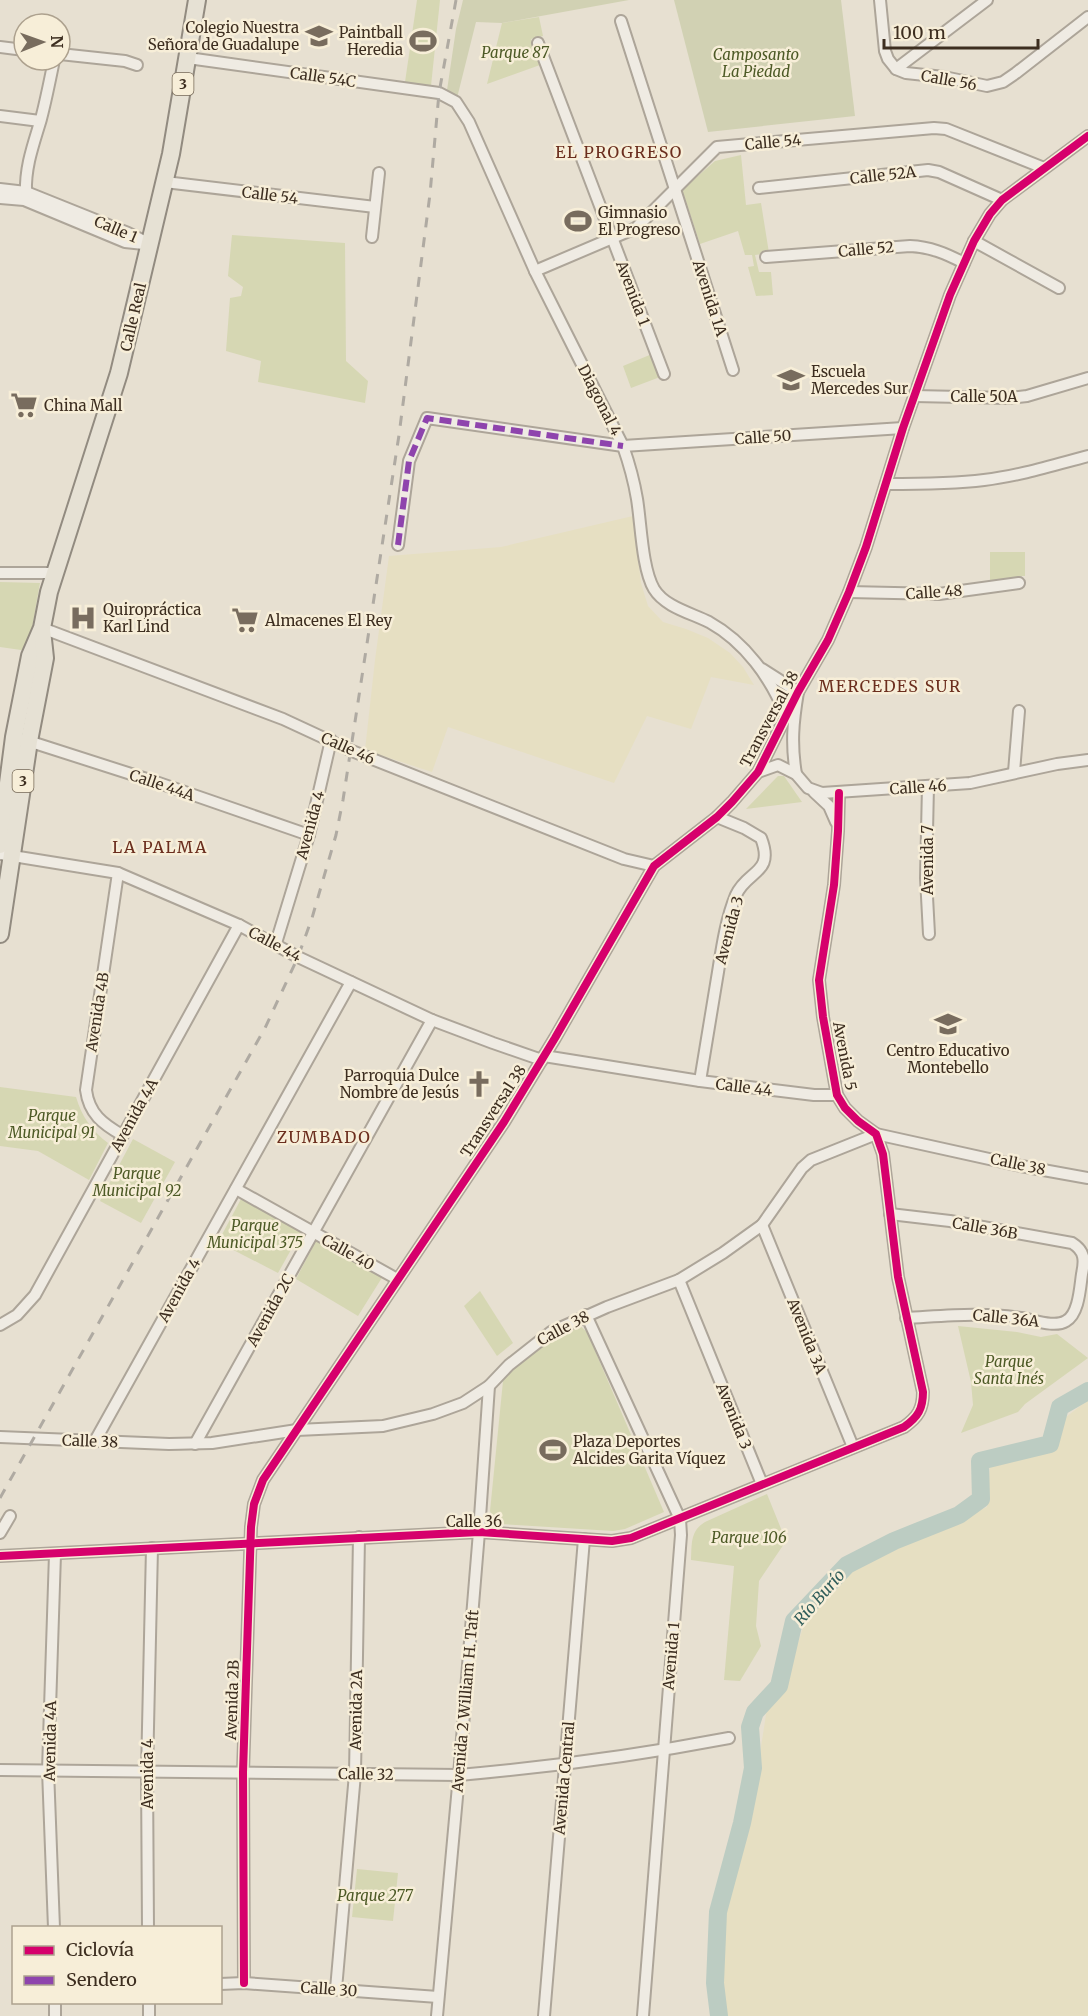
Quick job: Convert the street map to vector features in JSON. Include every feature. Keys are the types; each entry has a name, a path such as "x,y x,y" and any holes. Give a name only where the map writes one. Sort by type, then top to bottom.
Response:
{"main road":[{"name":"Calle Real","path":"0,934 4,852 22,739 45,657 42,628 55,573 119,373 165,182 197,0"}],"street":[{"path":"880,0 885,51 896,69 987,0"},
{"name":"Calle 56","path":"896,69 906,73 944,77 987,86 1003,82 1088,17"},
{"name":"Avenida 1A","path":"621,21 734,370"},
{"name":"Avenida 1","path":"538,43 664,374"},
{"path":"72,55 125,61 137,65"},
{"name":"Calle 54C","path":"188,58 439,93 456,102"},
{"path":"25,196 34,135 40,121 51,72"},
{"name":"Diagonal 4","path":"456,102 469,122 535,271 623,446 631,470 648,569 654,589 670,603 724,631 738,643 760,668 780,701 786,716"},
{"path":"0,116 40,121"},
{"name":"Calle 54","path":"535,271 636,228 717,147 934,128 946,129 1044,168"},
{"name":"Transversal 38","path":"297,1430 504,1122 654,866 717,817 758,772 798,692 828,640 849,592 914,396 950,295 974,241 990,214 1002,200 1088,136"},
{"name":"Calle 52A","path":"759,188 928,170 939,172 1002,200"},
{"path":"372,237 379,173"},
{"name":"Calle 54","path":"165,182 375,207"},
{"name":"Calle 1","path":"0,189 25,196 94,225 125,242 150,244"},
{"name":"Calle 1","path":"0,198 25,196"},
{"path":"974,241 1059,288"},
{"name":"Calle 52","path":"766,258 909,246 927,247 964,262"},
{"name":"Calle 50A","path":"914,396 1009,398 1027,396 1088,378"},
{"name":"Calle 50","path":"398,545 409,461 427,418 623,446 903,428"},
{"path":"886,484 984,480 1017,475 1088,456"},
{"path":"0,573 55,573"},
{"name":"Calle 48","path":"849,592 939,594 1019,583"},
{"name":"Calle 46","path":"42,628 284,718 352,751 614,855 654,866"},
{"name":"Diagonal 4","path":"760,668 798,692"},
{"path":"796,774 792,751 792,730 798,692"},
{"path":"1014,772 1018,711"},
{"name":"Calle 44A","path":"22,739 309,836"},
{"name":"Avenida 4","path":"276,943 309,836 331,740"},
{"name":"Calle 46","path":"814,792 839,793 970,783 1014,772 1088,760"},
{"path":"758,772 778,765 796,774 814,792"},
{"name":"Avenida 7","path":"928,786 926,878 929,934"},
{"name":"Avenida 5","path":"814,792 829,806 838,831"},
{"name":"Avenida 5","path":"839,793 834,885 819,980 837,1095 845,1108 876,1134"},
{"name":"Avenida 3","path":"700,1081 723,943 736,894 746,881 762,868 766,859 761,838 717,817"},
{"name":"Calle 44","path":"4,852 118,873 239,925 276,943 298,957 432,1020 493,1043 543,1058 700,1081 814,1095 837,1095"},
{"name":"Avenida 4B","path":"118,873 86,1090 87,1100 95,1116 122,1136"},
{"name":"Avenida 4A","path":"0,1325 17,1315 35,1295 239,925"},
{"name":"Avenida 4","path":"95,1441 351,982"},
{"name":"Avenida 2C","path":"195,1444 432,1020"},
{"path":"876,1134 883,1154 906,1318"},
{"name":"Calle 38","path":"0,1437 212,1443 297,1430 383,1426 463,1404 489,1386 534,1344 551,1332 586,1315 679,1280 723,1253 762,1225 802,1168 811,1160 876,1134 1021,1166 1088,1178"},
{"name":"Calle 40","path":"236,1189 398,1279"},
{"name":"Calle 36B","path":"890,1215 950,1221 1072,1244 1080,1248 1085,1258 1084,1269 1075,1309 1069,1320"},
{"name":"Avenida 3A","path":"762,1225 853,1447"},
{"name":"Avenida 3","path":"679,1280 762,1484"},
{"name":"Calle 36A","path":"906,1318 995,1314 1051,1323 1062,1323 1069,1320"},
{"name":"Avenida 1","path":"586,1315 680,1519 681,1535 643,2016"},
{"name":"Calle 36","path":"0,1556 479,1532 612,1541 631,1538 914,1421 923,1403 923,1392 906,1318"},
{"name":"Avenida 2 William H. Taft","path":"437,2016 459,1775 489,1386"},
{"name":"Avenida 2B","path":"244,1983 243,1772 254,1504 263,1480 297,1430"},
{"path":"0,1533 10,1516"},
{"name":"Avenida 2A","path":"336,1989 355,1774 359,1537"},
{"name":"Avenida Central","path":"544,2016 584,1539"},
{"name":"Avenida 4","path":"148,1926 147,1772 152,1548"},
{"name":"Avenida 4A","path":"54,1926 48,1770 55,1554"},
{"name":"Calle 32","path":"0,1770 459,1775 663,1751 729,1738"},
{"name":"Calle 30","path":"222,1983 438,1997"}],"shaded area":[{"path":"633,516 641,583 648,606 663,622 708,638 730,653 743,667 754,685 711,677 691,729 647,716 614,783 448,727 432,772 365,750 389,556 501,547"},
{"path":"1088,1400 1088,2016 726,2016 723,1989 724,1913 749,1823 768,1702 783,1691 804,1624 855,1567 987,1507 990,1466 1055,1447 1066,1417"}],"green space":[{"name":"Paintball Heredia","path":"417,0 440,0 431,86 405,82"},
{"path":"463,0 629,0 502,23 476,22 456,102 446,97 456,29"},
{"name":"Camposanto La Piedad","path":"674,0 841,0 855,116 708,132"},
{"name":"Parque 87","path":"539,17 543,36 531,39 540,65 487,84 502,23"},
{"path":"741,155 746,205 761,203 769,253 755,255 759,272 771,272 773,295 756,296 748,267 754,266 752,255 745,255 738,231 700,244 682,190 715,161"},
{"path":"232,235 345,243 346,361 368,381 365,403 258,382 261,361 226,351 230,298 241,296 243,287 228,276"},
{"path":"652,354 660,377 631,388 623,366"},
{"path":"990,552 1025,552 1025,576 990,587"},
{"path":"0,582 40,583 28,651 0,647"},
{"path":"778,776 784,776 802,802 746,809"},
{"name":"Parque Municipal 91","path":"0,1087 76,1097 88,1123 108,1143 89,1180 38,1151 0,1146"},
{"name":"Parque Municipal 92","path":"133,1139 175,1162 141,1223 100,1201"},
{"name":"Parque Municipal 375","path":"241,1199 301,1232 278,1273 218,1242"},
{"path":"317,1239 383,1276 358,1316 296,1279"},
{"path":"480,1291 513,1343 497,1356 464,1306"},
{"path":"579,1325 587,1332 664,1512 625,1529 613,1531 500,1524 494,1521 490,1511 503,1381 508,1373 536,1347"},
{"name":"Parque Santa Inés","path":"958,1326 1017,1332 1041,1337 1057,1334 1088,1358 1025,1404 1018,1412 961,1433 973,1405 971,1382"},
{"name":"Parque 106","path":"767,1494 786,1541 759,1581 756,1626 761,1646 740,1681 724,1680 734,1566 691,1560 693,1538 697,1529 705,1522"},
{"name":"Parque 277","path":"357,1869 398,1873 393,1921 352,1917"}],"waterway":[{"name":"Río Burío","path":"719,2016 715,1983 718,1912 742,1823 753,1768 750,1727 755,1712 779,1686 794,1621 847,1565 894,1541 959,1515 981,1499 980,1461 1050,1444 1060,1407 1088,1391"}],"railway":[{"path":"0,1498 265,1028 298,957 312,918 336,835 343,800 399,435 430,194 439,93 456,0"}],"marked path":[{"path":"398,545 409,461 427,418 623,446"}],"cycle path":[{"path":"244,1983 243,1772 251,1527 254,1504 263,1480 504,1122 654,866 717,817 758,772 798,692 828,640 849,592 950,295 974,241 990,214 1002,200 1088,136"},
{"path":"0,1556 479,1532 612,1541 631,1538 904,1427 913,1420 921,1408 923,1392 898,1277 883,1154 876,1134 858,1121 845,1108 837,1095 823,1017 819,980 834,885 839,793"}],"place":[{"name":"Colegio Nuestra Señora de Guadalupe","path":"319,36"},
{"name":"Paintball Heredia","path":"423,41"},
{"name":"Gimnasio El Progreso","path":"578,221"},
{"name":"Escuela Mercedes Sur","path":"791,380"},
{"name":"China Mall","path":"24,405"},
{"name":"Quiropráctica Karl Lind","path":"83,618"},
{"name":"Almacenes El Rey","path":"245,620"},
{"name":"Centro Educativo Montebello","path":"948,1024"},
{"name":"Parroquia Dulce Nombre de Jesús","path":"479,1084"},
{"name":"Plaza Deportes Alcides Garita Víquez","path":"553,1450"}],"district":[{"name":"EL PROGRESO","path":"619,152"},
{"name":"MERCEDES SUR","path":"890,686"},
{"name":"LA PALMA","path":"160,847"},
{"name":"ZUMBADO","path":"324,1137"}]}
